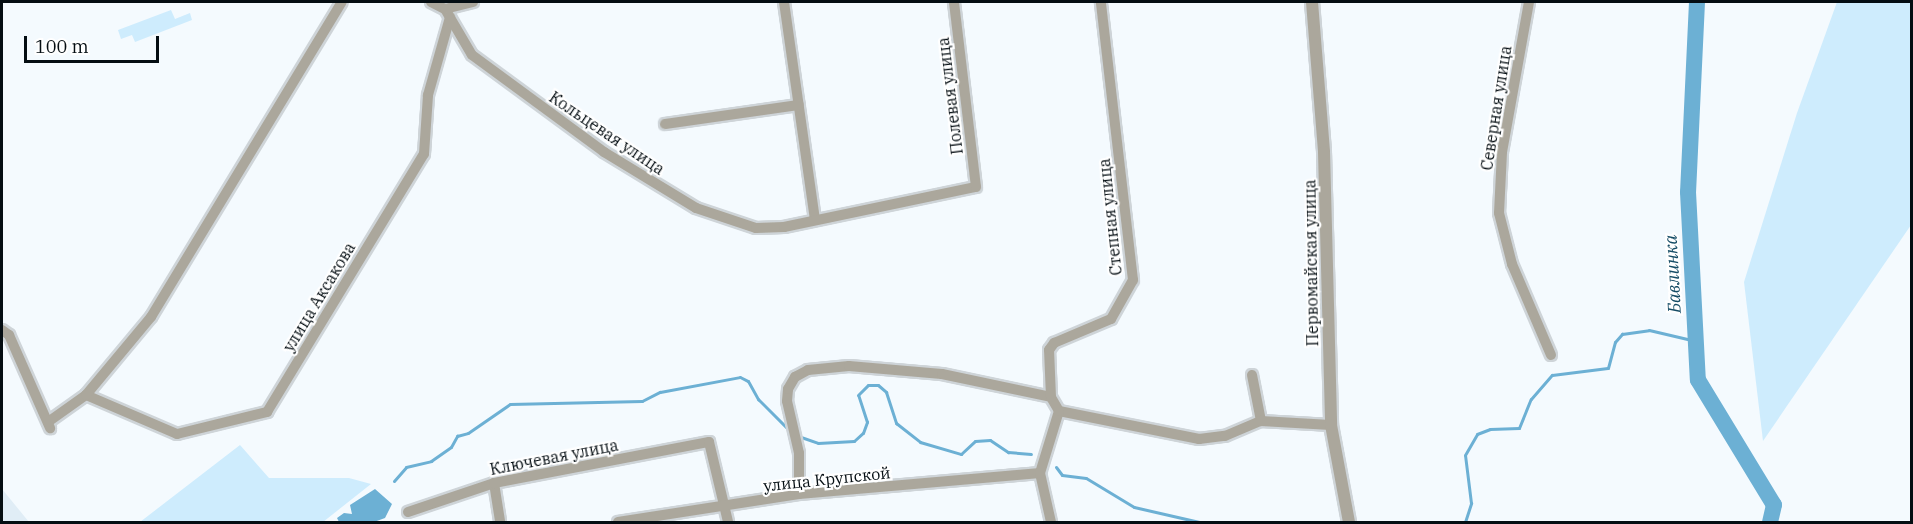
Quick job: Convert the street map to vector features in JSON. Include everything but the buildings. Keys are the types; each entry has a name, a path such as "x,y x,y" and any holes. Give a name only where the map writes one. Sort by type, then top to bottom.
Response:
{"street":[{"path":"2,330 9,335 49,425 86,395 151,316 342,2"},
{"path":"431,2 448,13 473,2"},
{"path":"784,2 815,219"},
{"name":"Полевая улица","path":"954,2 976,187"},
{"name":"Степная улица","path":"1059,411 1051,397 1049,350 1054,343 1111,319 1133,280 1101,2"},
{"name":"Первомайская улица","path":"1312,2 1324,152 1331,425 1349,522"},
{"name":"Северная улица","path":"1529,2 1502,152 1499,213 1512,264 1551,355"},
{"name":"улица Аксакова","path":"86,395 177,434 267,412 424,154 428,95 448,13"},
{"name":"Кольцевая улица","path":"448,13 472,55 604,152 696,208 756,228 815,219 976,187"},
{"path":"665,124 799,105"},
{"path":"800,494 799,453 788,389 795,377 808,370 849,366 942,374 1051,397"},
{"path":"1252,375 1261,421"},
{"path":"1051,522 1040,473 1059,411 1199,440 1225,435 1261,421 1331,425"},
{"name":"Ключевая улица","path":"408,512 494,483 709,442 724,506"},
{"name":"улица Крупской","path":"618,522 800,494 1040,473"},
{"path":"494,483 500,522"},
{"path":"724,506 728,522"}],"shaded area":[{"path":"1837,2 1911,2 1911,225 1763,441 1744,282 1797,113"},
{"path":"171,10 175,19 190,13 192,20 135,42 132,35 121,39 118,30"},
{"path":"240,445 269,478 349,478 371,484 323,522 140,522"},
{"path":"2,489 29,522 2,522"}],"water":[{"path":"375,489 392,504 385,518 374,522 339,522 337,518 344,513 352,514 350,505"}],"waterway":[{"name":"Бавлинка","path":"1697,2 1688,192 1698,380 1774,505 1770,522"},
{"path":"1465,522 1471,503 1465,455 1477,434 1490,429 1519,428 1531,399 1552,375 1608,368 1615,342 1622,334 1649,330 1696,341"},
{"path":"394,481 406,467 431,461 451,447 457,436 468,433 510,404 642,401 660,392 740,377 748,381 758,399 790,431"},
{"path":"798,436 818,443 854,441 863,433 867,422 858,395 868,385 878,385 886,392 896,423 920,442 961,454 975,441 990,440 1008,452 1031,454"},
{"path":"1056,467 1062,475 1086,478 1134,507 1199,522"}]}
